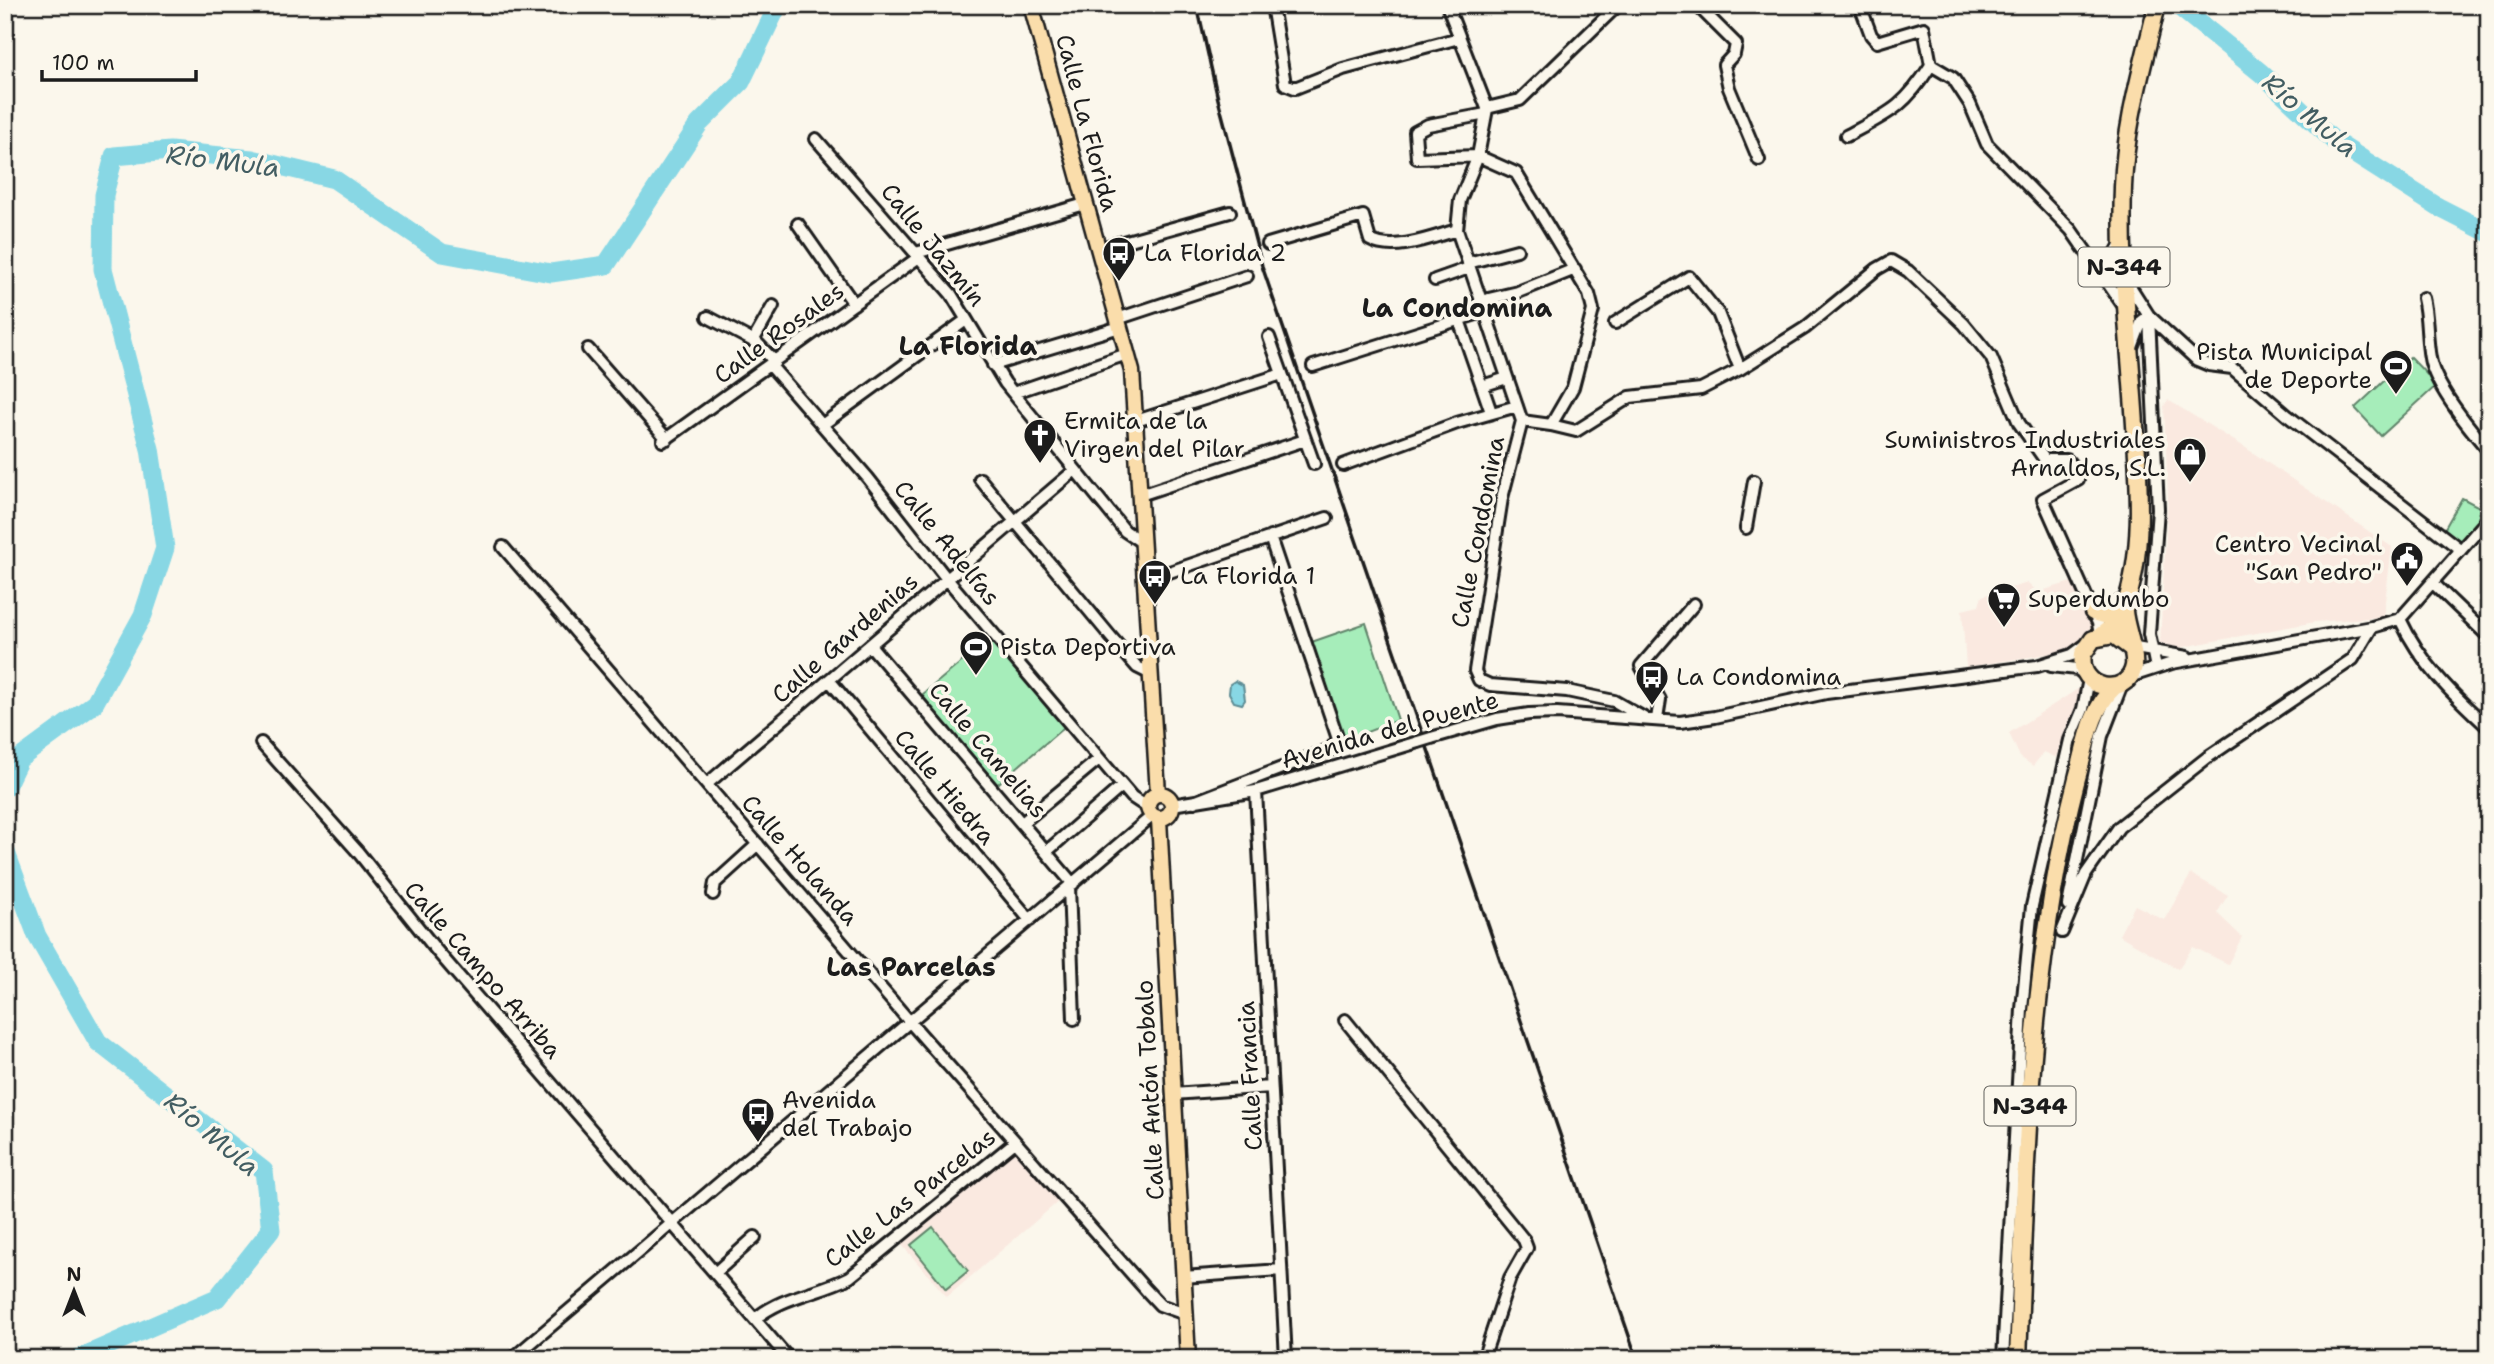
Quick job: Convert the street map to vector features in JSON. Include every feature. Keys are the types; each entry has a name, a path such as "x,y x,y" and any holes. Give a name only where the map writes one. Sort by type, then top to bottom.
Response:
{"highway":[{"name":"N-344","path":"2126,603 2138,530 2123,233 2128,136 2157,5"},
{"path":"2093,612 2107,616 2126,603"},
{"path":"2094,639 2109,630 2126,603"},
{"path":"2090,732 2102,700 2123,681 2134,659 2130,647 2126,603"},
{"path":"2094,639 2114,635 2130,647"},
{"name":"N-344","path":"2018,1359 2040,965 2066,821 2090,732 2094,698 2082,660 2094,639"},
{"path":"2088,678 2100,686 2123,681"}],"main road":[{"name":"Calle La Florida","path":"1031,5 1132,371 1158,794"},
{"path":"1158,794 1169,798 1172,805 1169,815 1153,814 1150,798 1158,794"},
{"name":"Calle Antón Tobalo","path":"1153,814 1188,1359"}],"street":[{"path":"1272,5 1284,84 1295,88 1343,69 1459,38"},
{"path":"1447,5 1486,111"},
{"path":"1550,425 1573,387 1592,310 1589,294 1516,173 1478,156 1417,158 1415,132 1428,125 1520,100 1618,5"},
{"path":"1697,5 1736,44 1734,54 1724,65 1729,88 1759,160"},
{"path":"1846,136 1898,108 1912,95 1931,65 1923,28 1886,42 1877,42 1871,35 1860,5"},
{"path":"1931,65 1953,78 1970,104 1987,144 2071,230 2126,311"},
{"name":"Calle Condomina","path":"1486,111 1478,156 1460,200 1457,230 1522,421 1502,498 1475,671 1479,680 1490,685 1567,691 1614,701 1644,718"},
{"name":"Calle Jazmín","path":"816,139 951,294 1013,393 1125,531 1143,543"},
{"name":"Calle Rosales","path":"588,349 665,440 773,364 917,255 1085,204"},
{"path":"1098,249 1230,212"},
{"path":"1268,244 1363,216 1370,240 1377,244 1416,241 1457,230"},
{"path":"798,224 854,304"},
{"path":"2099,268 2108,267 2118,254 2123,233"},
{"path":"1435,280 1468,265 1517,250"},
{"path":"1522,421 1576,431 1630,397 1701,389 1740,369 1805,328 1877,269 1891,261 1908,271 1964,324 1991,357 2019,423 2045,460 2067,460 2078,473 2078,480 2043,499 2093,612 2094,639"},
{"path":"1480,301 1518,292 1574,270"},
{"path":"993,365 1247,276"},
{"path":"1615,323 1689,277 1718,313 1740,369"},
{"path":"2125,277 2149,316 2197,360 2209,365 2232,368 2288,416 2461,550"},
{"path":"2423,298 2428,316 2430,361 2442,385 2489,451"},
{"path":"753,341 773,306"},
{"path":"1313,366 1483,312"},
{"path":"2130,352 2142,321 2149,316"},
{"path":"2149,316 2158,509 2149,622 2156,668"},
{"name":"Calle Adelfas","path":"708,317 753,341 947,579 1099,759 1122,786 1153,814"},
{"path":"822,425 966,320"},
{"path":"1459,320 1491,412"},
{"path":"1269,337 1314,464"},
{"path":"1013,393 1127,354"},
{"path":"1136,421 1282,374"},
{"path":"1482,386 1507,378"},
{"path":"1343,465 1491,412 1517,406"},
{"path":"1140,495 1305,440"},
{"name":"Calle Gardenias","path":"707,784 1075,470"},
{"path":"980,479 1138,667 1151,674"},
{"path":"1746,528 1754,481"},
{"path":"1146,580 1327,518"},
{"path":"2372,627 2354,659 2208,757 2119,827 2086,874 2062,932 2102,736 2114,698 2123,681 2156,668 2372,627 2400,619 2487,522"},
{"path":"1194,802 1331,749 1338,739 1270,537"},
{"name":"Calle Holanda","path":"503,547 1015,1142 1160,1305 1185,1314"},
{"path":"2433,583 2489,637"},
{"path":"1657,719 1660,700 1641,666 1695,604"},
{"path":"2400,619 2413,647 2430,670 2489,728"},
{"name":"Avenida del Puente","path":"2037,666 2072,655 2094,639"},
{"name":"Calle Camelias","path":"870,645 1022,823 1071,885"},
{"path":"2130,647 2204,658"},
{"name":"Avenida del Puente","path":"1172,805 1256,791 1497,719 1529,714 1557,713 1680,722 1826,694 2037,666 2069,667 2088,678"},
{"path":"2003,1359 2022,1009 2032,906 2070,740 2083,709 2088,678"},
{"name":"Calle Hiedra","path":"829,680 1030,920"},
{"name":"Calle Campo Arriba","path":"261,744 358,852 437,951 789,1359"},
{"path":"1022,823 1099,759"},
{"path":"1046,852 1122,786"},
{"name":"Calle Francia","path":"1256,791 1286,1359"},
{"path":"512,1359 1153,814"},
{"path":"713,894 715,883 758,844"},
{"path":"1071,885 1074,1019"},
{"path":"1345,1020 1524,1240 1527,1248 1510,1278 1483,1359"},
{"path":"1173,1094 1271,1087"},
{"name":"Calle Las Parcelas","path":"755,1319 779,1303 829,1287 850,1277 1015,1142"},
{"path":"715,1273 755,1237"},
{"path":"1183,1277 1281,1270"}],"shaded area":[{"path":"2168,400 2246,448 2392,547 2383,617 2315,622 2178,648 2160,643 2168,498 2164,406"},
{"path":"2071,582 2095,628 2073,650 1966,667 1962,610 1979,606 1982,596 2028,583 2038,592"},
{"path":"2081,687 2078,712 2069,719 2057,758 2044,752 2033,766 2020,757 2009,733"},
{"path":"2191,874 2228,895 2217,913 2242,937 2228,964 2193,947 2178,969 2119,935 2135,905 2164,920"},
{"path":"1010,1151 1017,1151 1060,1200 947,1297 901,1244"}],"green space":[{"name":"Pista Municipal de Deporte","path":"2410,357 2437,385 2381,436 2355,408"},
{"path":"2462,498 2489,512 2489,518 2461,550 2441,535"},
{"path":"1366,623 1398,720 1336,744 1306,644"},
{"path":"994,635 1069,723 993,788 917,699"},
{"path":"933,1227 968,1271 946,1289 911,1245"}],"water":[{"path":"1235,681 1243,685 1245,700 1242,704 1234,702 1229,693 1230,684"}],"waterway":[{"name":"Río Mula","path":"5,788 19,759 94,704 143,615 165,548 150,449 103,269 104,195 114,156 170,151 252,159 334,179 442,253 551,273 606,265 699,124 741,82 778,5"},
{"name":"Río Mula","path":"2177,5 2261,73 2334,141 2438,207 2489,233"},
{"name":"Río Mula","path":"5,850 37,936 98,1042 264,1171 271,1230 217,1298 77,1359"}],"railway":[{"path":"1197,5 1218,99 1262,266 1637,1359"}],"place":[{"name":"La Florida 2","path":"1119,283"},
{"name":"Pista Municipal de Deporte","path":"2396,396"},
{"name":"Ermita de la Virgen del Pilar","path":"1040,465"},
{"name":"Suministros Industriales Arnaldos, S.L.","path":"2190,484"},
{"name":"Centro Vecinal \"San Pedro\"","path":"2407,588"},
{"name":"La Florida 1","path":"1155,606"},
{"name":"Superdumbo","path":"2004,629"},
{"name":"Pista Deportiva","path":"976,677"},
{"name":"La Condomina","path":"1652,707"},
{"name":"Avenida del Trabajo","path":"758,1144"}],"district":[{"name":"La Condomina","path":"1457,308"},
{"name":"La Florida","path":"968,346"},
{"name":"Las Parcelas","path":"911,967"}]}
